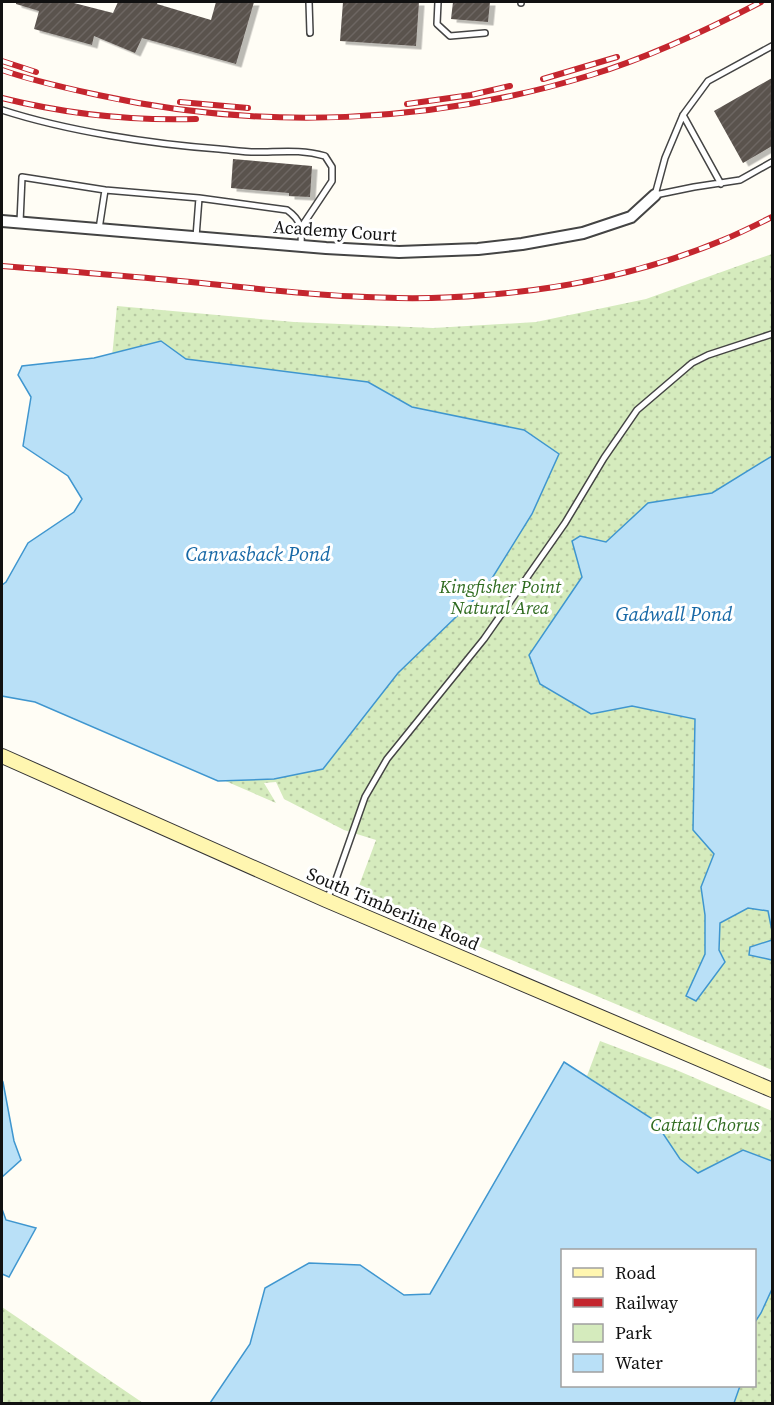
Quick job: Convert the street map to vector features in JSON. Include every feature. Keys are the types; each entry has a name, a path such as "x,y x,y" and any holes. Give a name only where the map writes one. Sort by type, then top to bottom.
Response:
{"main road":[{"name":"South Timberline Road","path":"2,756 326,900 772,1090"}],"street":[{"name":"Academy Court","path":"2,221 399,252 478,249 522,244 583,232 631,217 655,195"}],"lane":[{"path":"309,2 310,33"},
{"path":"438,2 436,24 450,36 485,33"},
{"path":"772,46 708,81 683,115 665,158 655,195 740,180 772,162"},
{"path":"2,110 92,131 178,146 253,152 307,151 325,156 332,167 332,181 302,226 301,246"},
{"path":"683,115 721,184"},
{"path":"20,222 22,177 105,190 199,198 287,210 302,226"},
{"path":"99,229 105,190"},
{"path":"196,237 199,198"},
{"path":"326,900 334,885 365,797 387,759 484,639 565,523 604,458 637,410 692,363 708,355 772,334"}],"green space":[{"name":"Kingfisher Point Natural Area","path":"772,254 772,1070 374,902 357,891 376,840 344,830 284,799 276,782 264,783 276,803 2,684 97,511 117,306 294,322 433,328 536,322 646,299"},
{"name":"Cattail Chorus","path":"600,1041 674,1069 772,1111 772,1161 743,1150 698,1173 680,1159 654,1120 587,1076"},
{"path":"772,1289 772,1403 734,1404 740,1387 756,1387 756,1320"},
{"path":"2,1307 143,1403 2,1403"}],"water":[{"name":"Canvasback Pond","path":"161,341 186,359 368,382 412,407 524,430 559,454 532,514 486,588 398,673 323,769 274,779 218,781 35,702 2,696 2,585 6,582 28,543 74,512 82,499 68,476 23,446 31,397 18,375 22,366 94,358"},
{"name":"Gadwall Pond","path":"772,456 772,931 768,911 748,908 720,923 719,950 725,962 696,1001 686,996 705,954 705,915 701,887 714,854 693,830 695,719 632,706 591,714 540,684 529,655 582,577 572,541 580,536 606,542 648,503 712,493"},
{"path":"772,940 772,960 749,955 750,947"},
{"path":"564,1062 654,1120 680,1159 698,1173 743,1150 772,1161 772,1289 756,1320 756,1249 561,1249 561,1387 740,1387 734,1403 210,1403 250,1344 265,1288 309,1263 360,1265 404,1295 430,1294"},
{"path":"2,1080 14,1141 21,1160 2,1177"},
{"path":"2,1209 6,1220 36,1228 9,1277 2,1274"}],"building":[{"path":"16,2 70,2 113,13 118,2 158,2 157,4 211,20 216,2 254,2 236,64 142,38 135,53 94,36 92,45 34,29 39,11 16,4"},
{"path":"343,2 419,2 416,46 340,41"},
{"path":"453,2 490,2 488,22 451,19"},
{"path":"772,78 772,146 743,163 714,111"},
{"path":"233,159 312,166 310,197 231,188"}],"railway":[{"path":"2,70 98,95 221,114 346,117 408,112 470,104 591,75 678,42 761,2"},
{"path":"543,79 617,57"},
{"path":"2,61 36,72"},
{"path":"407,104 471,95 510,86"},
{"path":"2,98 98,115 147,119 196,119"},
{"path":"180,102 248,108"},
{"path":"2,266 338,296 449,297 515,292 606,277 695,251 736,235 772,217"}]}
